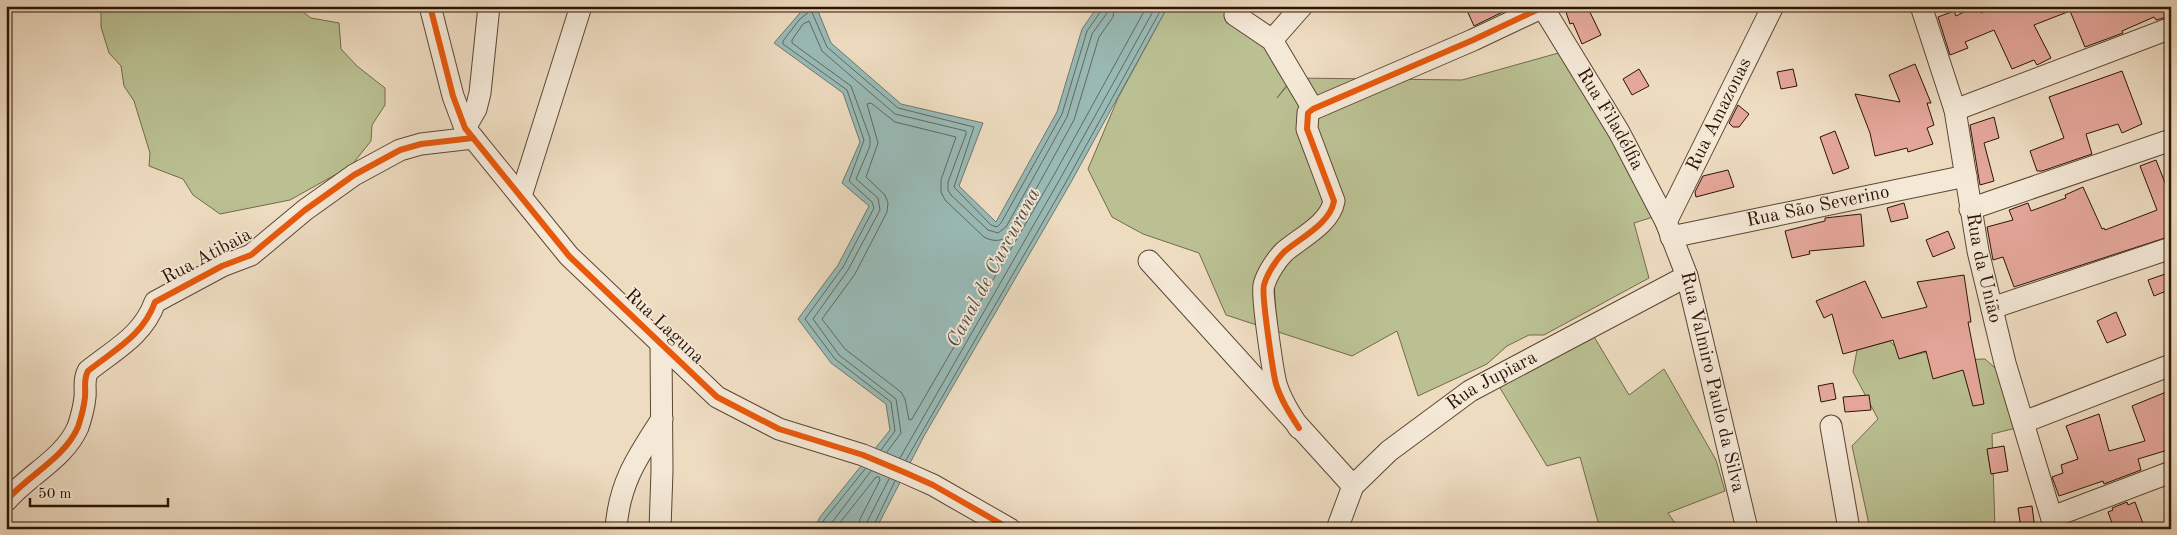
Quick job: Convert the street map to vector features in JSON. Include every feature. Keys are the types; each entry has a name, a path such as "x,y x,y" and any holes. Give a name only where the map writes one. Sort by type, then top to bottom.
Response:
{"street":[{"name":"Rua Laguna","path":"430,6 453,96 469,133 569,256 717,397 779,429 864,455 933,485 1010,529"},
{"path":"469,133 480,93 489,6"},
{"path":"521,196 581,6"},
{"path":"1272,40 1302,6"},
{"path":"1299,428 1285,406 1276,383 1264,305 1263,286 1283,253 1317,226 1332,209 1334,201 1307,129 1308,113 1313,108 1473,40 1542,6"},
{"name":"Rua Filadélfia","path":"1542,6 1619,132 1669,230"},
{"name":"Rua Amazonas","path":"1669,230 1773,6"},
{"name":"Rua da União","path":"1923,7 1955,110 1970,209 2005,363 2053,523"},
{"path":"1235,15 1272,40 1313,108"},
{"path":"1955,110 2171,28"},
{"name":"Rua Atibaia","path":"6,501 19,486 55,457 70,441 82,414 85,396 85,377 88,371 138,333 151,314 155,302 222,266 251,255 305,210 354,175 394,153 421,144 469,133"},
{"path":"1970,209 2171,140"},
{"name":"Rua São Severino","path":"1669,230 1966,176"},
{"name":"Rua Valmiro Paulo da Silva","path":"1669,230 1687,276 1747,529"},
{"path":"1992,308 2171,248"},
{"path":"1149,260 1353,486"},
{"name":"Rua Jupiara","path":"1337,529 1353,486 1389,452 1470,391 1687,276"},
{"path":"660,529 661,345"},
{"path":"2024,422 2171,365"},
{"path":"616,529 617,508 631,467 662,419"},
{"path":"1831,426 1849,529"},
{"path":"2053,523 2171,472"}],"green space":[{"path":"101,6 286,6 303,12 311,18 339,23 341,49 357,66 385,88 385,105 372,125 371,141 351,166 290,200 220,214 193,195 183,179 149,166 150,153 134,101 124,86 121,66 109,53 101,27"},
{"path":"1168,6 1222,6 1293,77 1277,98 1294,78 1462,80 1562,52 1640,183 1653,217 1634,223 1649,278 1544,335 1529,335 1507,346 1487,364 1418,396 1397,331 1352,356 1226,315 1199,253 1143,234 1112,217 1088,169 1118,98"},
{"path":"1593,335 1629,395 1664,369 1716,460 1725,491 1668,513 1679,529 1600,529 1580,457 1547,466 1497,383"},
{"path":"1890,341 1905,357 1944,348 1949,360 1985,359 2003,375 2016,428 1992,434 1995,529 1870,529 1852,446 1878,419 1853,372 1857,350"}],"water":[{"name":"Canal de Curcurana","path":"806,6 816,6 831,43 901,104 983,123 959,186 996,222 1057,112 1082,29 1098,6 1168,6 1070,184 924,436 876,529 814,529 820,517 890,430 886,404 831,363 798,319 838,265 869,206 842,183 860,142 843,93 774,43"}],"building":[{"path":"1465,6 1515,6 1474,26"},
{"path":"1564,6 1587,6 1601,35 1582,44 1573,23 1570,24"},
{"path":"1978,6 1981,13 1999,6 2171,6 2171,16 2156,20 2154,17 2122,31 2123,33 2085,47 2070,11 2034,25 2051,58 2037,65 2034,60 2012,69 1994,30 1965,42 1968,48 1950,55 1938,17 1954,11 1956,16"},
{"path":"1915,64 1931,103 1927,103 1934,125 1927,128 1933,144 1908,152 1907,148 1875,156 1870,133 1855,94 1900,102 1889,75"},
{"path":"1639,69 1649,86 1632,95 1623,79"},
{"path":"1793,69 1797,86 1781,89 1777,72"},
{"path":"2122,71 2142,124 2122,133 2118,124 2086,134 2092,154 2037,171 2030,151 2064,138 2049,97"},
{"path":"1738,105 1749,114 1739,127 1733,127 1729,123"},
{"path":"1994,117 1999,138 1984,143 1994,181 1980,185 1970,125"},
{"path":"1835,131 1849,168 1833,174 1820,137"},
{"path":"2156,160 2171,198 2171,236 2014,287 2003,257 1993,260 1987,227 2013,220 2009,210 2028,203 2031,211 2066,198 2065,195 2083,187 2102,229 2104,228 2105,230 2157,210 2140,166"},
{"path":"1728,170 1734,187 1696,197 1695,192 1703,176"},
{"path":"1904,203 1908,218 1891,222 1887,208"},
{"path":"1861,214 1864,246 1809,251 1810,254 1792,258 1785,231 1825,221 1825,218"},
{"path":"1948,231 1955,248 1933,257 1926,240"},
{"path":"2171,272 2171,289 2154,296 2148,280"},
{"path":"1964,275 1971,322 1968,322 1984,404 1973,406 1963,370 1933,379 1926,351 1899,359 1893,340 1843,354 1832,314 1824,318 1816,301 1865,281 1882,318 1927,307 1917,282"},
{"path":"2116,312 2126,335 2107,343 2097,321"},
{"path":"1833,383 1836,399 1821,402 1818,386"},
{"path":"2171,390 2171,413 2165,415 2171,434 2171,449 2138,459 2141,470 2104,484 2103,481 2059,496 2052,477 2063,473 2061,465 2078,459 2066,426 2099,414 2109,451 2145,441 2132,406"},
{"path":"1869,395 1871,410 1845,412 1843,397"},
{"path":"2004,446 2008,471 1991,474 1987,449"},
{"path":"2127,502 2128,505 2135,502 2145,529 2114,529 2108,512 2113,510 2112,508"},
{"path":"2032,506 2035,529 2021,529 2018,508"}],"cycle path":[{"path":"430,6 453,96 465,128 569,256 717,397 779,429 863,455 933,485 1010,529"},
{"path":"1299,428 1283,401 1276,384 1264,302 1264,285 1267,276 1278,259 1284,252 1321,224 1327,217 1334,201 1307,129 1308,113 1313,109 1473,40 1543,7"},
{"path":"6,501 55,458 72,438 78,427 82,412 88,371 135,333 150,314 155,302 222,266 251,255 305,210 354,175 400,150 421,144 473,138"}]}
